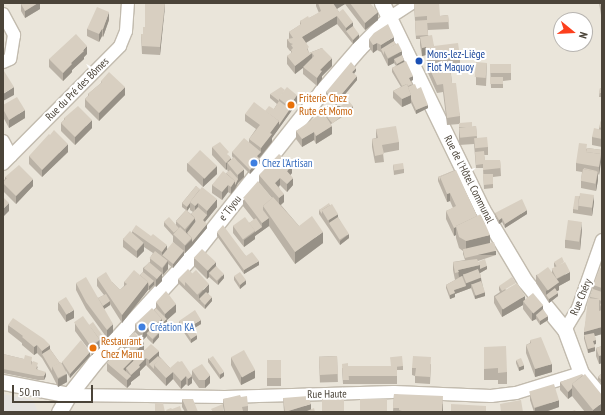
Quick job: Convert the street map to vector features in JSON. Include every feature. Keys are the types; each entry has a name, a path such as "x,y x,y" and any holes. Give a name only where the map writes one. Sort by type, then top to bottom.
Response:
{"street":[{"name":"Rue du Pré des Bômes","path":"7,160 120,46 126,31 128,3"},
{"name":"Rue de l'Hôtel Communal","path":"382,3 482,209 525,281 565,330 581,373 602,398"},
{"path":"389,18 394,3"},
{"path":"389,18 412,3"},
{"path":"3,14 14,35 10,59 3,62"},
{"name":"e' Tiyou","path":"60,412 69,396 95,362 190,258 321,92 359,48 389,18"},
{"path":"3,141 7,160"},
{"name":"Rue Chéry","path":"565,330 578,308 602,240"},
{"name":"Rue Haute","path":"69,396 225,397 399,392 491,396 516,393 581,373"},
{"path":"3,382 69,396"}],"shaded area":[{"path":"3,3 602,3 602,412 3,412"},
{"path":"3,394 33,400 38,412 3,412"}],"building":[{"path":"38,3 25,11 21,4"},
{"path":"165,3 160,47 142,46 141,34 143,34 143,27 145,27 145,4"},
{"path":"318,3 333,3 339,12 343,9 353,22 346,28 337,16 302,37 309,47 307,49 309,53 322,48 332,58 320,70 322,71 317,78 303,67 314,56 312,53 295,66 287,56 292,52 291,50 293,48 291,45 293,44 287,39 293,38 289,32 301,24 300,21 321,11"},
{"path":"350,3 370,3 378,12 365,23"},
{"path":"414,3 439,3 440,16 448,15 449,22 427,23 427,16 415,17"},
{"path":"97,7 109,12 103,29 99,34 87,29"},
{"path":"427,20 428,35 416,36 415,21"},
{"path":"388,24 394,37 381,45 377,43 373,45 369,39 374,33"},
{"path":"353,26 359,34 353,40 346,31"},
{"path":"76,34 87,46 63,73 49,59"},
{"path":"432,35 434,46 458,43 460,56 428,60 426,47 422,48 420,37"},
{"path":"394,41 396,44 384,51 384,55 381,49"},
{"path":"398,43 402,51 388,58 384,50"},
{"path":"402,55 404,60 397,64 394,59"},
{"path":"406,61 413,76 409,78 412,84 402,86 392,68"},
{"path":"449,61 452,83 456,83 460,116 447,118 443,84 437,85 428,65"},
{"path":"351,62 356,68 352,72 357,76 336,101 326,92"},
{"path":"476,62 487,63 486,78 475,77"},
{"path":"602,63 602,76 601,76"},
{"path":"490,64 511,64 511,73 490,73"},
{"path":"4,71 14,87 3,94 3,72"},
{"path":"109,72 125,87 99,113 85,99 89,95 88,94 102,82 101,81"},
{"path":"490,77 503,77 503,84 490,84"},
{"path":"407,84 411,95 402,99 393,91"},
{"path":"415,84 417,89 421,87 428,105 416,110 408,87"},
{"path":"281,87 285,90 279,98 279,101 270,94"},
{"path":"287,87 297,95 288,106 278,98"},
{"path":"600,88 602,88 602,93 599,93"},
{"path":"17,97 25,110 9,120 3,109 3,105"},
{"path":"348,100 353,106 332,123 327,117"},
{"path":"279,101 290,109 279,125 279,121 265,111 269,106 274,109"},
{"path":"254,102 279,121 270,133 272,134 261,148 249,139 260,125 245,114"},
{"path":"78,106 92,120 75,137 61,123 65,119 64,118"},
{"path":"323,112 332,126 316,136 314,132 302,139 296,131"},
{"path":"602,117 602,128 599,127"},
{"path":"472,122 472,127 459,127 459,123"},
{"path":"396,126 399,142 382,145 384,154 375,156 372,139 378,138 376,129"},
{"path":"476,126 477,136 460,138 459,128"},
{"path":"594,128 602,130 602,139 592,137"},
{"path":"54,130 68,144 42,170 29,156"},
{"path":"487,137 488,147 475,148 474,138"},
{"path":"244,138 261,152 257,156 260,159 250,170 232,152"},
{"path":"220,142 229,152 227,154 231,158 226,163 212,147"},
{"path":"579,143 587,144 586,152 601,154 599,167 576,163"},
{"path":"587,148 602,150 601,158 601,154 586,152"},
{"path":"200,150 217,166 205,179 188,163"},
{"path":"484,151 485,160 483,160 483,164 476,165 475,152"},
{"path":"279,154 292,165 287,171 293,178 287,184 280,178 275,183 284,194 279,198 259,175"},
{"path":"234,157 244,169 237,175 227,163"},
{"path":"483,160 500,160 501,168 483,170"},
{"path":"403,163 404,169 394,170 393,165"},
{"path":"19,165 33,179 16,196 3,182 7,178 5,177"},
{"path":"584,168 597,171 596,172"},
{"path":"584,168 597,171 596,172"},
{"path":"230,170 238,179 235,185 235,181 226,173"},
{"path":"455,170 440,177 440,181 438,177"},
{"path":"456,170 477,216 454,228 446,211 456,206 450,193 447,194 440,177"},
{"path":"223,171 235,181 231,187 228,185 222,192 212,185"},
{"path":"483,174 493,174 493,184 484,185"},
{"path":"258,181 272,198 263,206 263,210 269,218 262,223 243,198"},
{"path":"196,186 200,189 187,207 182,203"},
{"path":"202,187 217,199 207,211 198,203 195,206 190,202"},
{"path":"580,193 594,195 592,208 578,206"},
{"path":"575,196 579,196 578,210 573,209"},
{"path":"3,197 9,203 3,209"},
{"path":"273,197 299,226 312,216 323,232 295,252 263,206"},
{"path":"522,199 527,210 505,224 502,218 499,220 495,213"},
{"path":"329,203 330,205 322,210 322,214 319,210"},
{"path":"332,204 338,214 328,220 322,210"},
{"path":"198,207 207,215 203,220 207,224 192,242 192,238 187,233 196,221 191,214"},
{"path":"186,210 195,218 185,229 176,221"},
{"path":"481,214 490,235 466,241 459,237 456,226"},
{"path":"169,217 179,228 174,233 164,222"},
{"path":"245,217 255,231 243,240 233,226"},
{"path":"338,217 349,234 340,240 329,223"},
{"path":"256,218 262,227 255,232 249,223"},
{"path":"568,220 582,222 579,242 565,240"},
{"path":"136,225 151,236 153,234 167,245 162,252 132,231"},
{"path":"223,225 246,256 252,252 259,261 244,270 217,232"},
{"path":"180,227 192,238 185,245 173,234"},
{"path":"130,231 144,243 136,251 123,239"},
{"path":"173,242 184,251 173,264 162,255"},
{"path":"494,242 496,251 465,258 463,249"},
{"path":"202,249 216,262 208,271 194,258"},
{"path":"155,251 168,261 162,268 149,258"},
{"path":"562,257 564,262 557,267 554,262"},
{"path":"477,259 480,265 458,270 459,272 455,273 453,262"},
{"path":"485,259 487,266 480,269 478,262"},
{"path":"149,262 162,273 157,279 144,268"},
{"path":"565,262 570,272 557,279 552,269"},
{"path":"216,266 224,274 217,281 209,273"},
{"path":"548,267 559,282 548,291 537,275"},
{"path":"600,268 602,269 602,288 593,285"},
{"path":"188,269 193,274 185,282 185,286 178,279"},
{"path":"478,269 481,277 466,283 463,275"},
{"path":"134,270 148,282 122,315 97,278 106,272 112,282 120,290 127,284 124,282"},
{"path":"196,270 209,284 197,295 184,281"},
{"path":"143,272 154,281 149,286 148,282 140,275"},
{"path":"240,272 246,280 240,285 234,276"},
{"path":"462,276 466,286 454,290 455,293 450,295 446,285"},
{"path":"86,277 113,324 107,330 86,302 76,283"},
{"path":"512,277 516,283 502,291 499,286"},
{"path":"481,281 485,292 476,296 472,284"},
{"path":"517,283 525,296 503,309 495,297"},
{"path":"555,288 558,293 549,299 546,295"},
{"path":"593,289 602,292 602,301 590,297"},
{"path":"166,291 176,304 165,314 156,302"},
{"path":"206,292 212,297 205,305 199,299"},
{"path":"533,293 543,305 533,314 523,301"},
{"path":"106,294 110,301 103,306 98,298"},
{"path":"66,297 74,310 66,314 58,302"},
{"path":"588,298 599,299 599,311 602,310 602,327 584,332"},
{"path":"152,308 162,319 155,325 153,323 143,332 135,324"},
{"path":"156,308 167,319 162,323 162,319 154,310"},
{"path":"543,309 548,316 540,321 536,315"},
{"path":"195,310 201,320 191,326 197,335 191,339 179,321"},
{"path":"83,316 100,340 91,346 74,322"},
{"path":"13,318 44,339 50,345 42,351 37,345 34,347 22,337 23,336 8,325"},
{"path":"93,322 105,339 100,342 89,325"},
{"path":"153,327 159,333 152,339 147,333"},
{"path":"134,332 144,342 133,353 123,343"},
{"path":"594,333 596,340 593,341 595,347 588,349 584,335"},
{"path":"541,337 552,364 535,369 526,345 531,343 530,340"},
{"path":"81,340 90,352 70,374 62,362"},
{"path":"151,344 159,351 149,360 146,358 139,365 140,367 131,375 126,368"},
{"path":"506,346 507,372 498,373 498,368 484,369 484,347"},
{"path":"602,346 602,355 599,356 596,348"},
{"path":"50,349 60,363 52,367 52,371 42,354"},
{"path":"244,350 255,370 242,377 231,357"},
{"path":"118,351 126,357 128,355 133,359 123,369 131,376 127,380 107,363"},
{"path":"3,354 24,359 25,355 32,357 31,365 33,361 38,363 36,369 46,372 44,376 38,376 3,369"},
{"path":"158,356 161,359 154,365 154,369 149,364"},
{"path":"213,356 224,372 220,374 209,359"},
{"path":"337,356 338,374 320,375 319,357"},
{"path":"402,356 403,366 391,367 390,357"},
{"path":"413,356 431,357 430,377 415,376 416,368 412,368"},
{"path":"161,358 170,368 178,361 182,361 192,376 188,379 186,376 181,381 173,372 166,378 154,365"},
{"path":"521,358 524,365 520,367 516,360"},
{"path":"267,360 281,360 281,378 267,378"},
{"path":"61,362 67,374 58,378 52,367"},
{"path":"348,363 349,380 343,380 342,364"},
{"path":"202,364 210,375 205,380 199,380 192,370"},
{"path":"348,366 397,366 397,376 348,376"},
{"path":"602,373 602,380 598,377"},
{"path":"582,374 583,375 572,384 572,388 568,392 560,382"},
{"path":"585,374 602,395 602,403 593,410 572,384"},
{"path":"554,384 559,400 534,408 529,392"},
{"path":"394,394 443,396 442,412 402,412 399,408 393,408"},
{"path":"240,395 241,397 247,396 248,406 242,407 243,411 225,412 223,399"},
{"path":"333,395 340,395 340,412 333,412"},
{"path":"308,396 311,404 285,412 283,398"},
{"path":"182,399 193,399 198,412 188,412"},
{"path":"322,399 333,399 333,412 322,412"},
{"path":"340,399 344,399 344,412 340,412"},
{"path":"360,399 387,399 387,412 360,412"},
{"path":"521,400 523,412 501,412 500,404"},
{"path":"155,403 163,403 165,412 155,412"},
{"path":"223,404 223,412 213,412 211,409"},
{"path":"451,404 486,406 486,412 451,412"},
{"path":"180,406 182,412 167,412 166,410 172,409"},
{"path":"314,408 315,412 307,411"}],"place":[{"name":"Mons-lez-Liège Flot Maquoy","path":"419,61"},
{"name":"Friterie Chez Rute et Momo","path":"291,105"},
{"name":"Chez l'Artisan","path":"254,163"},
{"name":"Création KA","path":"142,327"},
{"name":"Restaurant Chez Manu","path":"93,348"}]}
